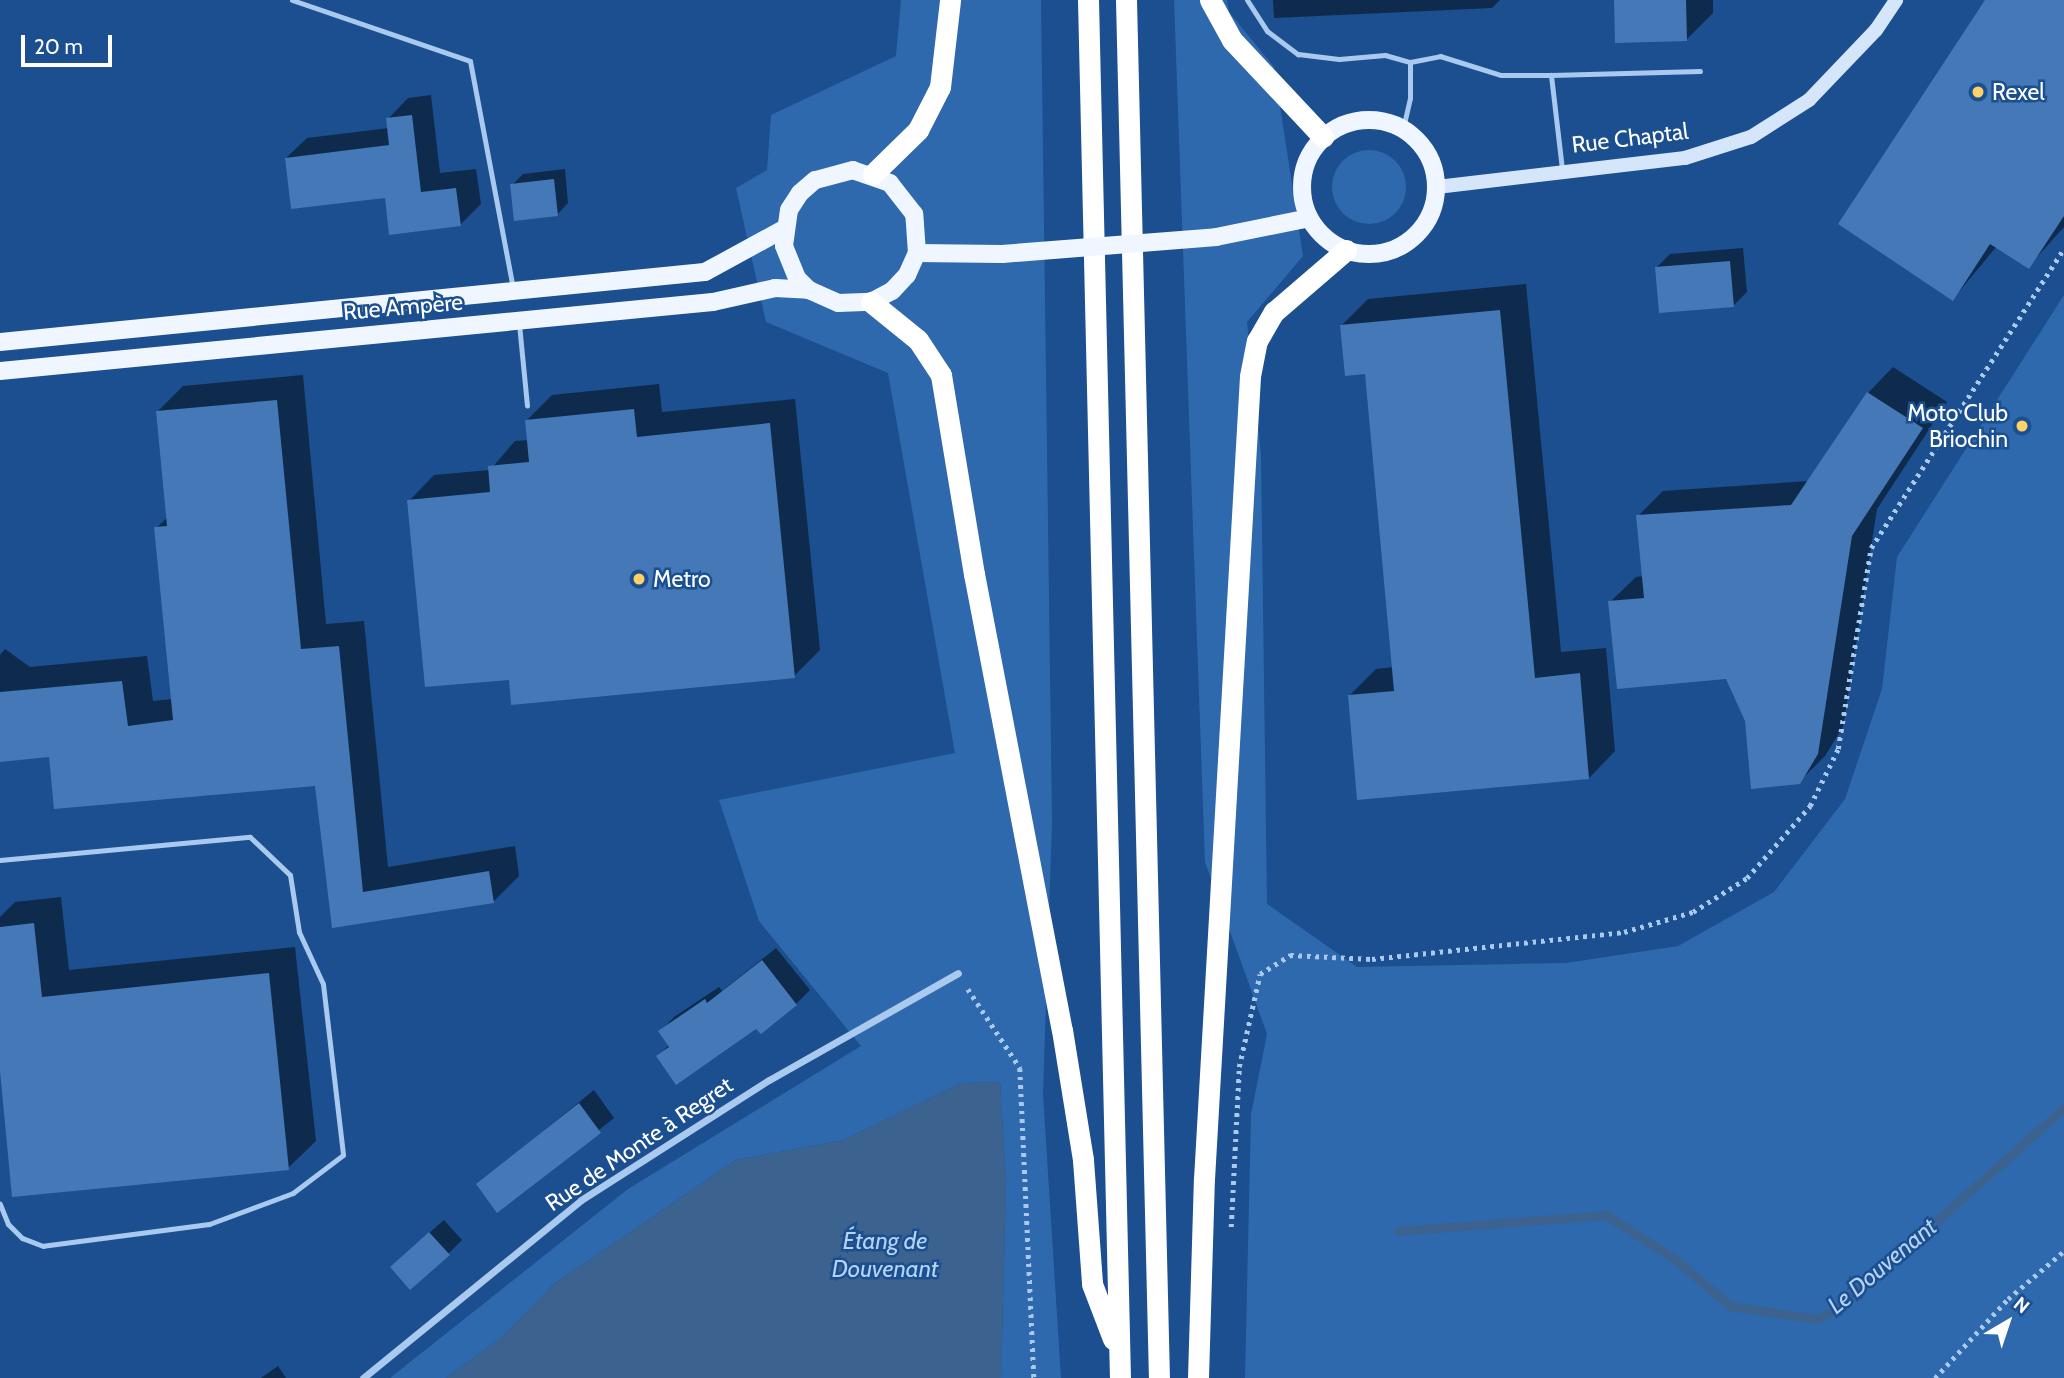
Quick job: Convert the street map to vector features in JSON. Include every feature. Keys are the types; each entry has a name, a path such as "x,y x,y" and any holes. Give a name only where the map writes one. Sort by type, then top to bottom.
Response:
{"highway":[{"path":"873,174 918,130 940,87 950,0"},
{"path":"1088,0 1120,1378"},
{"path":"1126,0 1159,1378"},
{"path":"1210,0 1232,40 1323,137"},
{"path":"1198,1378 1204,1179 1250,376 1257,341 1274,312 1346,250"},
{"path":"871,302 918,340 942,374 974,574 1062,1030 1083,1160 1092,1284 1119,1356"}],"main road":[{"name":"Rue Chaptal","path":"1437,187 1562,169 1685,158 1751,137 1809,100 1876,30 1896,0"},
{"path":"1362,120 1403,128 1427,153 1437,187 1433,208 1408,243 1378,253 1346,250 1331,243 1309,218 1301,184 1304,167 1323,137 1362,120"},
{"path":"843,171 873,174 905,197 919,233 917,253 907,275 892,291 871,302 838,303 808,290 789,262 784,229 789,210 815,180 843,171"},
{"path":"917,253 1002,254 1216,237 1309,218"},
{"name":"Rue Ampère","path":"0,342 705,272 784,229"},
{"name":"Rue Ampère","path":"0,371 713,302 775,288 808,290"}],"street":[{"name":"Rue de Monte à Regret","path":"363,1378 581,1200 769,1080 958,974"}],"lane":[{"path":"292,0 470,61 513,292"},
{"path":"1247,0 1267,31 1298,54 1339,60 1385,55 1410,62 1440,56 1502,75 1700,71"},
{"path":"1403,128 1410,98 1410,62"},
{"path":"1551,75 1562,169"},
{"path":"518,321 527,406"},
{"path":"0,860 250,837 290,875 299,932 323,984 344,1155 293,1193 209,1224 43,1246 22,1238 8,1224 0,1204"}],"path":[{"path":"1231,1229 1239,1067 1260,974 1290,955 1371,959 1624,932 1693,912 1747,878 1810,806 1838,749 1871,548 2064,249"},
{"path":"958,974 1020,1068 1034,1378"},
{"path":"1935,1378 2008,1299 2064,1251"}],"shaded area":[{"path":"901,0 1041,0 1052,823 1043,1094 1061,1378 1001,1378 1006,1182 1000,1082 961,1083 844,1140 736,1160 554,1284 502,1337 446,1378 390,1378 628,1189 861,1046 759,921 719,800 955,753 888,373 766,322 736,188 767,170 771,115 896,56"},
{"path":"1174,0 1227,0 1229,12 1274,67 1303,256 1247,322 1261,454 1267,904 1357,967 1566,963 1678,946 1774,892 1845,799 1882,689 1897,557 2064,295 2064,1378 1245,1378 1251,1114 1267,1034 1205,862"},
{"path":"1362,150 1376,150 1390,156 1400,166 1406,187 1400,208 1390,218 1376,224 1362,224 1348,218 1338,208 1332,194 1332,180 1338,166 1348,156"}],"water":[{"name":"Étang de Douvenant","path":"1000,1082 1006,1182 1001,1378 446,1378 502,1337 554,1284 736,1160 844,1140 961,1083"}],"building":[{"path":"1614,0 1686,0 1687,41 1615,43"},
{"path":"1985,0 2064,0 2064,216 2029,269 1990,244 1953,301 1838,224"},
{"path":"412,115 421,192 456,188 461,226 389,235 385,198 291,209 285,158 389,145 386,118"},
{"path":"554,179 558,216 514,221 510,184"},
{"path":"1730,261 1734,307 1659,313 1655,267"},
{"path":"1500,310 1535,678 1580,673 1589,779 1357,800 1348,695 1394,691 1365,374 1345,376 1340,325"},
{"path":"1867,392 1923,428 1852,536 1818,754 1800,784 1751,789 1745,721 1726,679 1617,689 1608,601 1644,598 1636,515 1791,505"},
{"path":"277,400 301,649 339,646 363,892 489,871 494,903 332,928 315,786 54,809 49,757 0,762 0,692 122,681 128,726 173,720 154,527 167,526 156,411"},
{"path":"634,409 637,437 770,423 795,678 511,705 509,680 425,687 407,500 490,492 488,466 529,462 525,420"},
{"path":"34,923 42,997 269,973 289,1170 12,1197 0,1071 0,927"},
{"path":"762,960 797,1005 761,1034 756,1029 676,1085 656,1056 669,1047 658,1031 705,999 707,1003"},
{"path":"579,1103 601,1133 497,1213 476,1184"},
{"path":"429,1232 450,1255 410,1290 390,1267"}],"waterway":[{"name":"Le Douvenant","path":"1398,1231 1606,1215 1676,1260 1730,1306 1817,1319 1838,1308 2064,1108"}],"place":[{"name":"Rexel","path":"1978,92"},
{"name":"Moto Club Briochin","path":"2022,426"},
{"name":"Metro","path":"639,579"}]}
